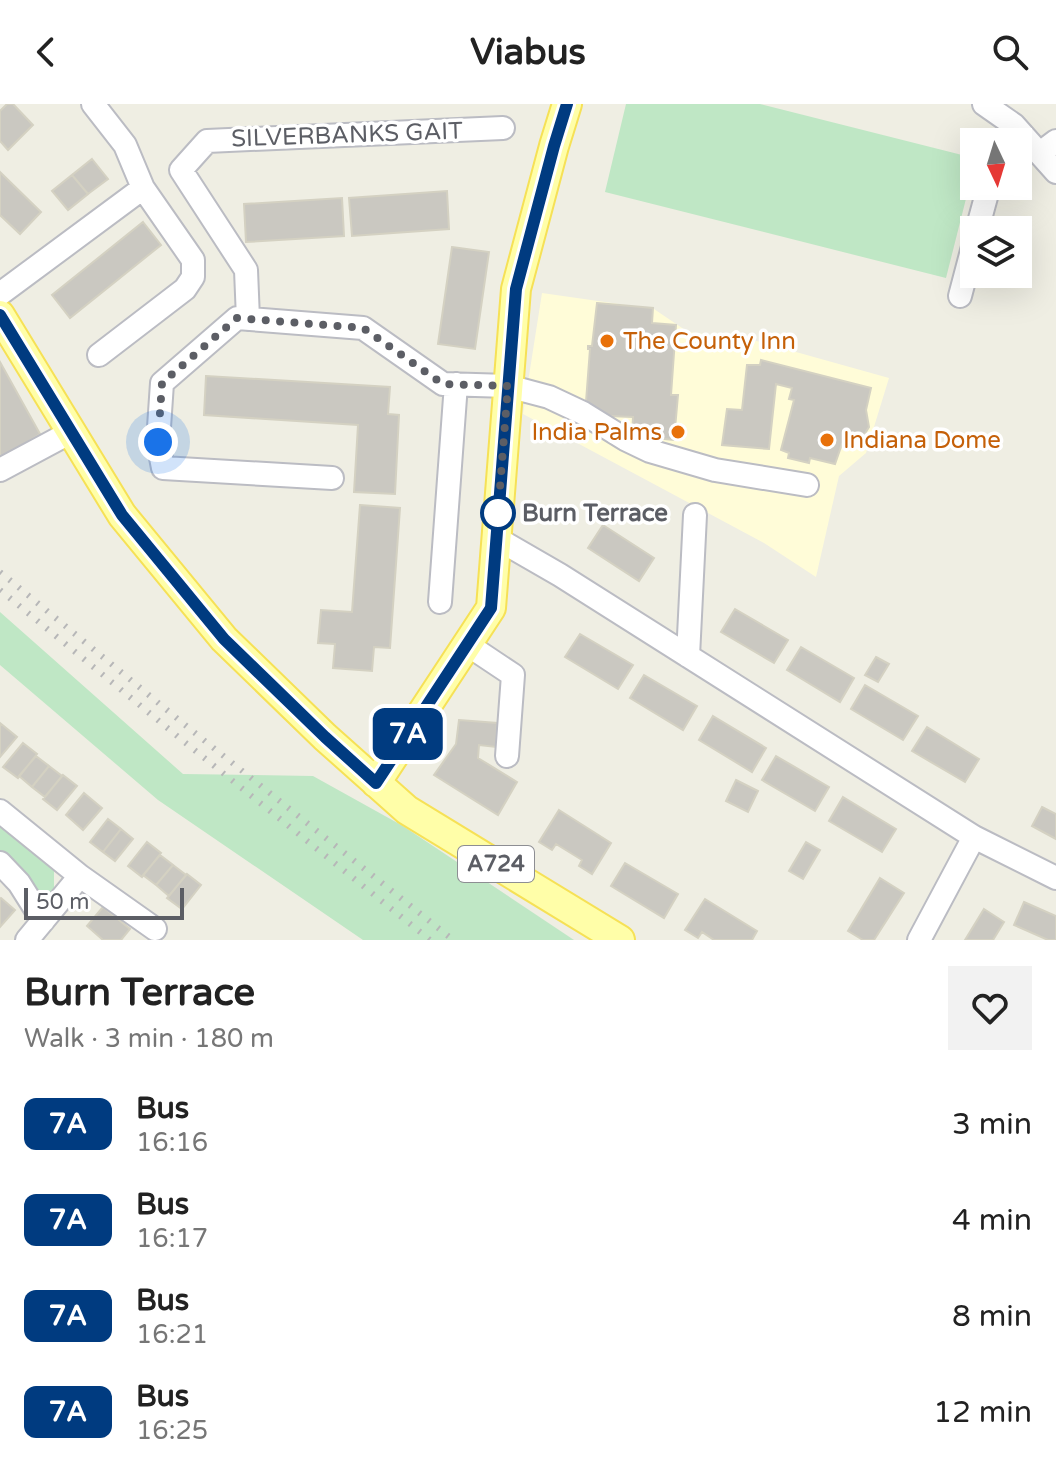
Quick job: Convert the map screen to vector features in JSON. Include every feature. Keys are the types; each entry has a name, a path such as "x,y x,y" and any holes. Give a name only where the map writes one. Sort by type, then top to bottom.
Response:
{"main road":[{"path":"376,783 491,608 516,289 567,104"},
{"name":"A724","path":"2,322 122,515 224,639 325,737 407,810 620,940"}],"street":[{"path":"93,104 125,145 143,188 193,260 193,277 185,289 99,355"},
{"path":"984,104 1004,128"},
{"name":"SILVERBANKS GAIT","path":"248,319 246,270 181,170 207,141 503,128"},
{"path":"1048,147 1056,172"},
{"path":"0,294 143,188"},
{"path":"960,296 962,288"},
{"path":"332,478 163,468 158,442 162,383 237,318 363,328 443,384 508,386 549,397 650,451 715,470 807,485"},
{"path":"440,602 456,384"},
{"path":"0,470 71,432"},
{"path":"688,656 695,515"},
{"path":"496,538 560,575 974,837 1056,878"},
{"path":"468,645 513,675 507,756"},
{"path":"0,811 80,876 155,929"},
{"path":"919,940 974,837"},
{"path":"0,863 19,883 43,921"},
{"path":"27,940 80,876"}],"shaded area":[{"path":"542,293 654,309 688,332 753,340 889,378 866,453 839,476 816,577 764,543 523,414"}],"green space":[{"path":"626,104 760,104 960,154 960,200 966,200 946,278 605,192"},
{"path":"0,612 183,774 313,776 403,826 574,940 363,940 158,800 0,665"},
{"path":"0,823 54,867 54,895 46,905 0,853"}],"building":[{"path":"7,104 13,104 33,125 8,150 0,141 0,111"},
{"path":"92,159 108,179 88,194 72,175"},
{"path":"0,172 41,212 20,234 0,215"},
{"path":"72,175 88,194 68,210 52,191"},
{"path":"447,191 449,229 352,236 349,198"},
{"path":"342,198 344,236 246,242 244,204"},
{"path":"143,222 161,245 70,318 52,295"},
{"path":"452,247 489,252 475,349 438,344"},
{"path":"597,303 653,308 652,323 676,325 671,395 678,395 674,440 632,436 633,417 585,415 588,346 592,346"},
{"path":"761,360 871,388 866,410 869,427 859,443 842,444 835,464 810,458 809,463 788,458 789,453 781,450 794,400 789,399 792,388 776,384 769,449 722,445 727,409 742,410 747,365 760,365"},
{"path":"0,362 40,434 0,459"},
{"path":"206,376 390,387 388,414 399,415 395,494 354,492 358,425 204,415"},
{"path":"360,505 400,508 390,648 374,647 372,671 333,668 335,644 318,643 321,610 352,612"},
{"path":"603,525 654,558 639,581 588,548"},
{"path":"735,609 788,640 774,663 721,632"},
{"path":"580,634 633,665 618,689 565,657"},
{"path":"801,647 854,678 840,702 787,670"},
{"path":"876,657 889,664 878,682 865,675"},
{"path":"644,675 697,706 683,730 630,698"},
{"path":"865,685 918,716 903,740 851,709"},
{"path":"713,716 766,748 752,772 699,740"},
{"path":"459,720 497,723 496,747 479,745 478,758 517,782 498,815 434,775 456,744"},
{"path":"0,723 17,737 0,757"},
{"path":"927,727 979,759 965,782 912,751"},
{"path":"23,743 37,754 18,778 3,767"},
{"path":"36,756 49,766 32,787 19,776"},
{"path":"776,756 829,787 815,811 762,780"},
{"path":"49,766 62,776 45,797 32,787"},
{"path":"63,775 77,786 57,810 43,799"},
{"path":"736,780 758,791 748,812 726,801"},
{"path":"84,793 102,808 83,830 66,815"},
{"path":"843,797 896,829 882,852 829,821"},
{"path":"1042,807 1056,814 1056,839 1032,826"},
{"path":"559,810 611,843 592,874 579,866 582,860 556,844 552,850 539,842"},
{"path":"108,819 121,829 103,852 90,842"},
{"path":"121,829 133,839 115,861 103,852"},
{"path":"147,842 161,853 142,877 128,866"},
{"path":"806,842 820,850 803,879 789,871"},
{"path":"160,855 173,865 156,885 143,875"},
{"path":"625,863 678,894 664,918 611,886"},
{"path":"173,865 186,875 169,896 156,885"},
{"path":"187,874 201,885 182,909 167,898"},
{"path":"880,878 904,893 874,940 863,940 848,931"},
{"path":"0,899 15,910 0,927"},
{"path":"705,899 757,931 752,940 714,940 702,932 698,938 685,930"},
{"path":"1024,902 1056,916 1056,940 1048,940 1014,925"},
{"path":"103,907 130,929 121,940 103,940 87,926"},
{"path":"984,909 1004,922 993,940 965,940"}],"railway":[{"path":"0,572 453,940"},
{"path":"0,590 430,940"}],"bus line":[{"name":"7A","path":"0,315 122,515 224,639 376,783 491,608 516,289 567,104"}],"place":[{"name":"The County Inn","path":"607,341"},
{"name":"India Palms","path":"678,432"},
{"name":"Indiana Dome","path":"827,440"},
{"name":"Burn Terrace","path":"498,513"}],"route":[{"path":"158,442 162,383 237,318 363,328 443,384 508,386 498,513"}]}
